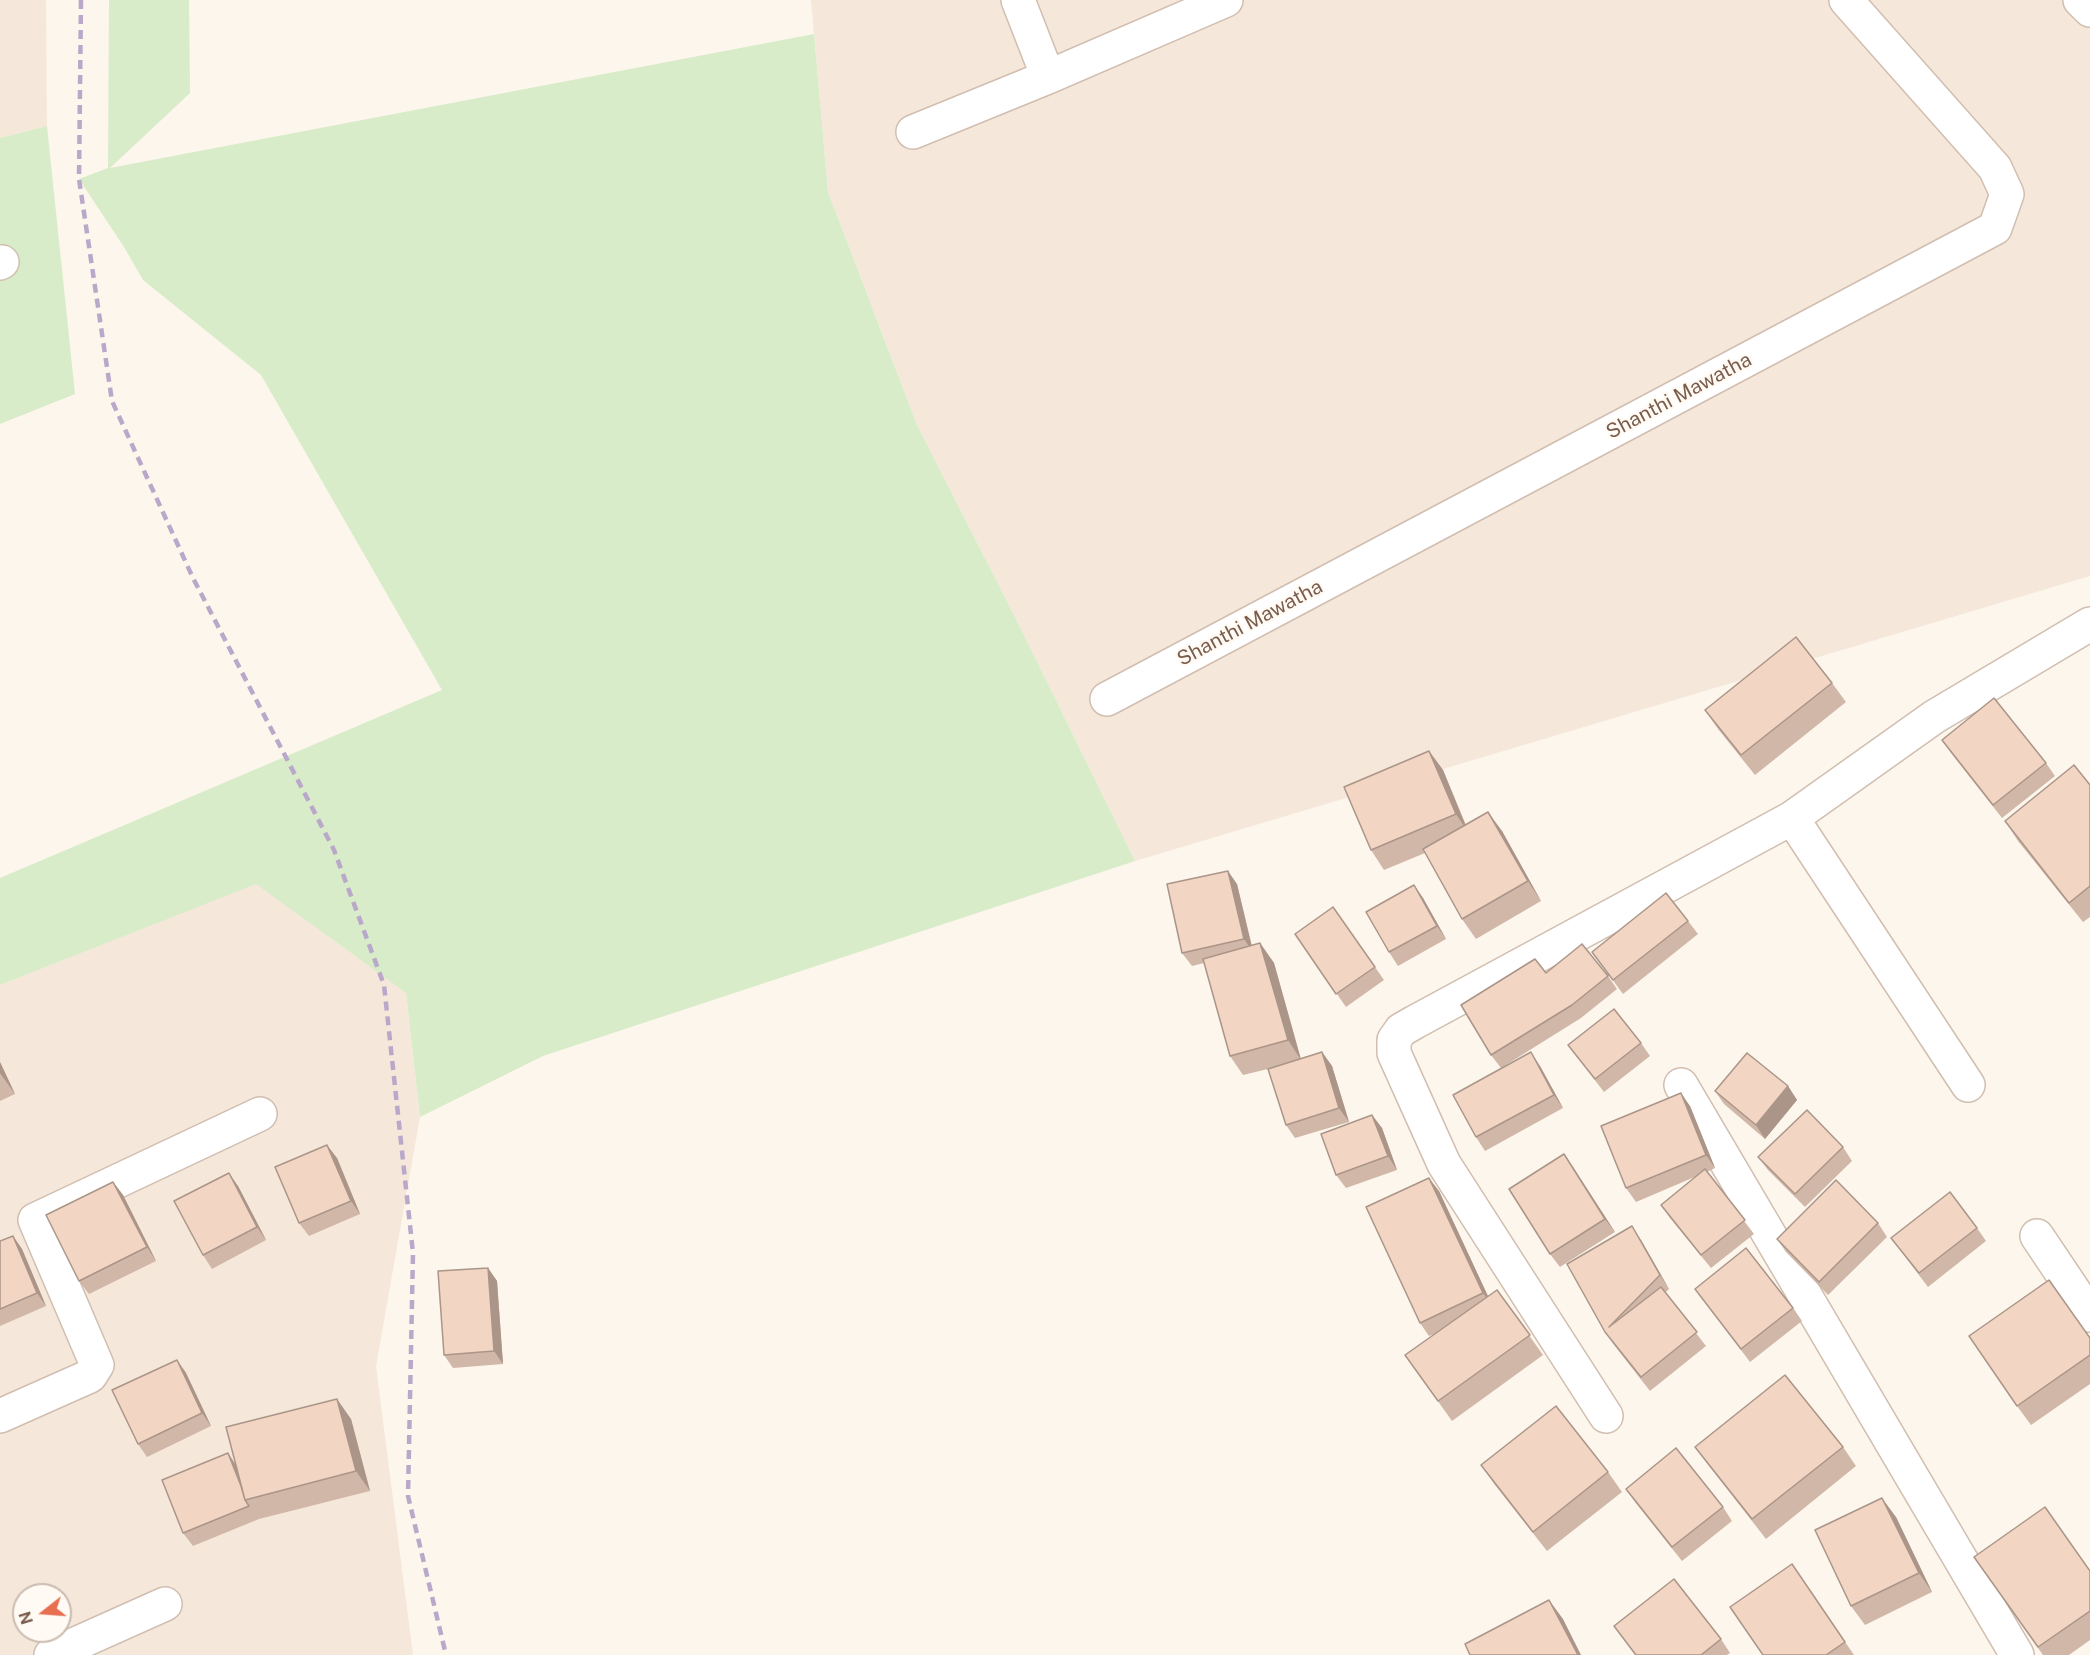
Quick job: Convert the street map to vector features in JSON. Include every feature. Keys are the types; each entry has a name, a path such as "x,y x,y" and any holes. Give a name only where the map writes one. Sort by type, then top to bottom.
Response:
{"street":[{"path":"1018,0 1048,77"},
{"path":"912,132 1048,77 1226,0"},
{"name":"Shanthi Mawatha","path":"1107,699 1995,228 2007,194 1995,168 1846,0"},
{"path":"2080,0 2090,10"},
{"path":"1606,1416 1444,1164 1394,1053 1394,1040 1401,1030 1415,1022 1792,818 1934,717 2090,624"},
{"path":"1792,818 1968,1085"},
{"path":"1681,1085 2017,1655"},
{"path":"0,1416 90,1376 98,1365 35,1220 260,1114"},
{"path":"2037,1236 2090,1315"},
{"path":"51,1655 165,1604"}],"shaded area":[{"path":"0,0 46,0 47,126 0,138"},
{"path":"811,0 2090,0 2090,576 1135,861 917,425 828,192"},
{"path":"256,883 406,993 420,1117 376,1366 413,1655 0,1655 0,985"}],"green space":[{"path":"109,0 189,0 190,93 110,168 814,34 828,192 917,425 1135,861 543,1056 420,1117 406,993 256,884 0,985 0,878 442,690 261,375 143,280 79,179 108,168"},
{"path":"47,126 75,394 0,424 0,138"}],"building":[{"path":"1796,637 1832,683 1741,755 1705,710"},
{"path":"1994,698 2046,763 1993,805 1942,740"},
{"path":"1429,751 1456,814 1371,850 1344,787"},
{"path":"2074,765 2090,785 2090,886 2069,903 2005,821"},
{"path":"1488,812 1528,881 1462,919 1423,849"},
{"path":"1228,871 1244,939 1182,953 1167,884"},
{"path":"1414,885 1437,926 1389,952 1366,912"},
{"path":"1666,893 1688,921 1613,980 1592,952"},
{"path":"1333,907 1375,967 1336,994 1295,934"},
{"path":"1260,943 1288,1040 1230,1056 1203,959"},
{"path":"1582,944 1608,976 1572,1005 1491,1055 1461,1005 1535,959 1546,973"},
{"path":"1614,1009 1641,1043 1595,1079 1568,1045"},
{"path":"1322,1052 1339,1108 1286,1125 1268,1069"},
{"path":"1531,1052 1554,1095 1476,1137 1453,1095"},
{"path":"1747,1053 1788,1086 1756,1125 1715,1091"},
{"path":"1681,1093 1706,1155 1626,1188 1601,1126"},
{"path":"1807,1110 1843,1147 1795,1194 1758,1157"},
{"path":"1372,1115 1388,1156 1336,1175 1321,1134"},
{"path":"327,1145 351,1201 299,1223 275,1167"},
{"path":"1564,1154 1605,1219 1550,1254 1509,1189"},
{"path":"1705,1169 1745,1220 1701,1255 1661,1205"},
{"path":"229,1173 257,1227 203,1255 174,1201"},
{"path":"1429,1178 1483,1293 1420,1323 1366,1207"},
{"path":"1836,1180 1878,1223 1819,1282 1777,1239"},
{"path":"113,1182 147,1247 79,1281 46,1215"},
{"path":"1950,1192 1977,1228 1919,1273 1891,1238"},
{"path":"1632,1226 1660,1275 1609,1327 1661,1287 1697,1332 1641,1377 1605,1332 1567,1264"},
{"path":"13,1236 37,1293 0,1309 0,1241"},
{"path":"1746,1248 1793,1308 1741,1349 1695,1289"},
{"path":"488,1268 494,1351 444,1355 438,1271"},
{"path":"2049,1280 2090,1338 2090,1355 2017,1406 1969,1336"},
{"path":"1497,1290 1530,1335 1438,1401 1405,1355"},
{"path":"177,1360 202,1413 138,1444 112,1390"},
{"path":"1785,1375 1843,1447 1752,1519 1695,1447"},
{"path":"337,1399 356,1471 245,1500 226,1427"},
{"path":"1556,1406 1608,1472 1533,1532 1481,1465"},
{"path":"1676,1448 1723,1507 1672,1547 1626,1489"},
{"path":"228,1453 249,1506 183,1533 162,1480"},
{"path":"1882,1498 1919,1573 1851,1606 1815,1530"},
{"path":"2045,1507 2090,1571 2090,1611 2038,1647 1974,1557"},
{"path":"1792,1564 1845,1642 1826,1655 1763,1655 1730,1607"},
{"path":"1674,1579 1721,1639 1701,1655 1636,1655 1614,1626"},
{"path":"1549,1600 1578,1655 1470,1655 1465,1644"}],"railway":[{"path":"81,0 79,179 112,401 193,578 334,850 384,985 413,1253 408,1496 446,1655"}]}
